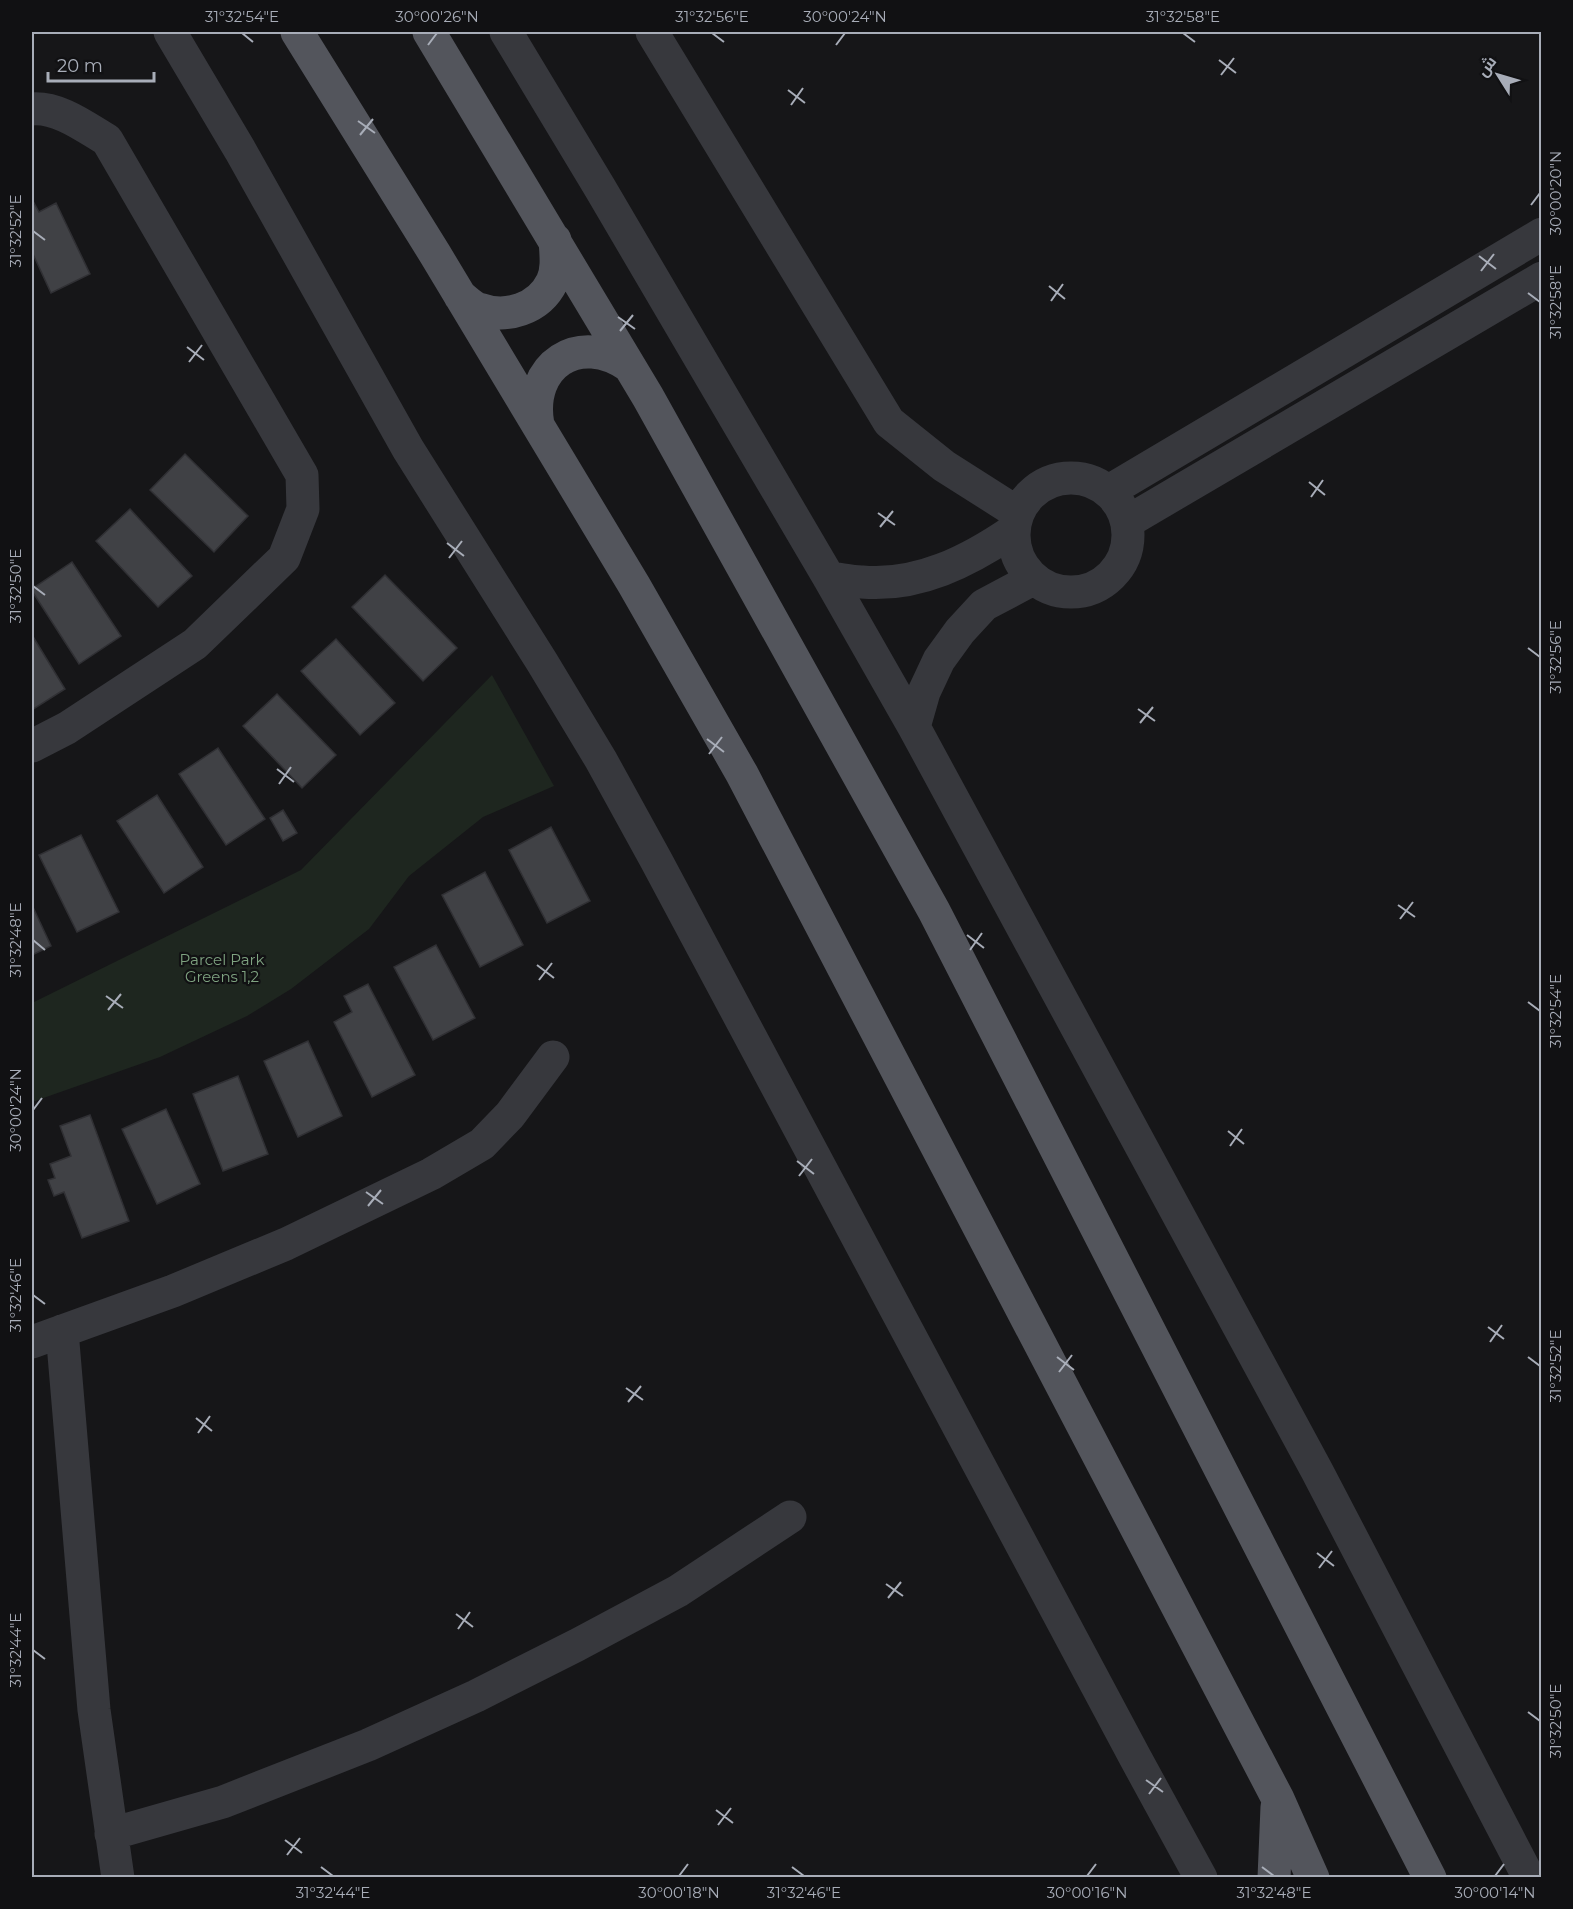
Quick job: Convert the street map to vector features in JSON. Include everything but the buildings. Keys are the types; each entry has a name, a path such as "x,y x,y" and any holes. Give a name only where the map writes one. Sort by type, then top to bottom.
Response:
{"main road":[{"path":"297,32 460,296 634,585 742,774 1278,1799 1313,1878"},
{"path":"429,32 629,366 934,911 1430,1878"},
{"path":"460,296 477,309 498,314 520,311 538,300 551,283 557,262 555,240"},
{"path":"538,425 535,408 537,392 544,377 568,356 584,351 601,352 616,357 629,366"},
{"path":"1274,1878 1278,1799"}],"street":[{"path":"170,32 240,150 408,449 601,760 1202,1878"},
{"path":"506,32 829,578 914,727 1317,1471 1529,1878"},
{"path":"652,32 890,422 1016,522"},
{"path":"32,109 74,119 107,141 302,475 303,509 284,558 195,644 67,728 32,746"},
{"path":"1109,491 1542,234"},
{"path":"1127,522 1542,279"},
{"path":"1076,478 1093,482 1109,491 1120,505 1127,522 1128,540 1124,558 1114,573 1100,584 1084,591 1065,592 1048,588 1033,579 1022,565 1015,548 1016,522 1028,498 1041,486 1058,479 1076,478"},
{"path":"829,578 863,582 896,581 930,574 962,562 1016,522"},
{"path":"914,727 939,660 960,631 984,605 1033,579"},
{"path":"32,1342 173,1291 286,1244 431,1174 482,1144 510,1115 554,1057"},
{"path":"62,1331 94,1710 118,1878"},
{"path":"111,1834 223,1802 368,1745 476,1696 678,1591 790,1516"}],"green space":[{"name":"Parcel Park Greens 1,2","path":"492,675 554,786 483,817 409,876 369,929 291,989 247,1016 160,1057 32,1102 32,1003 301,870"}]}
